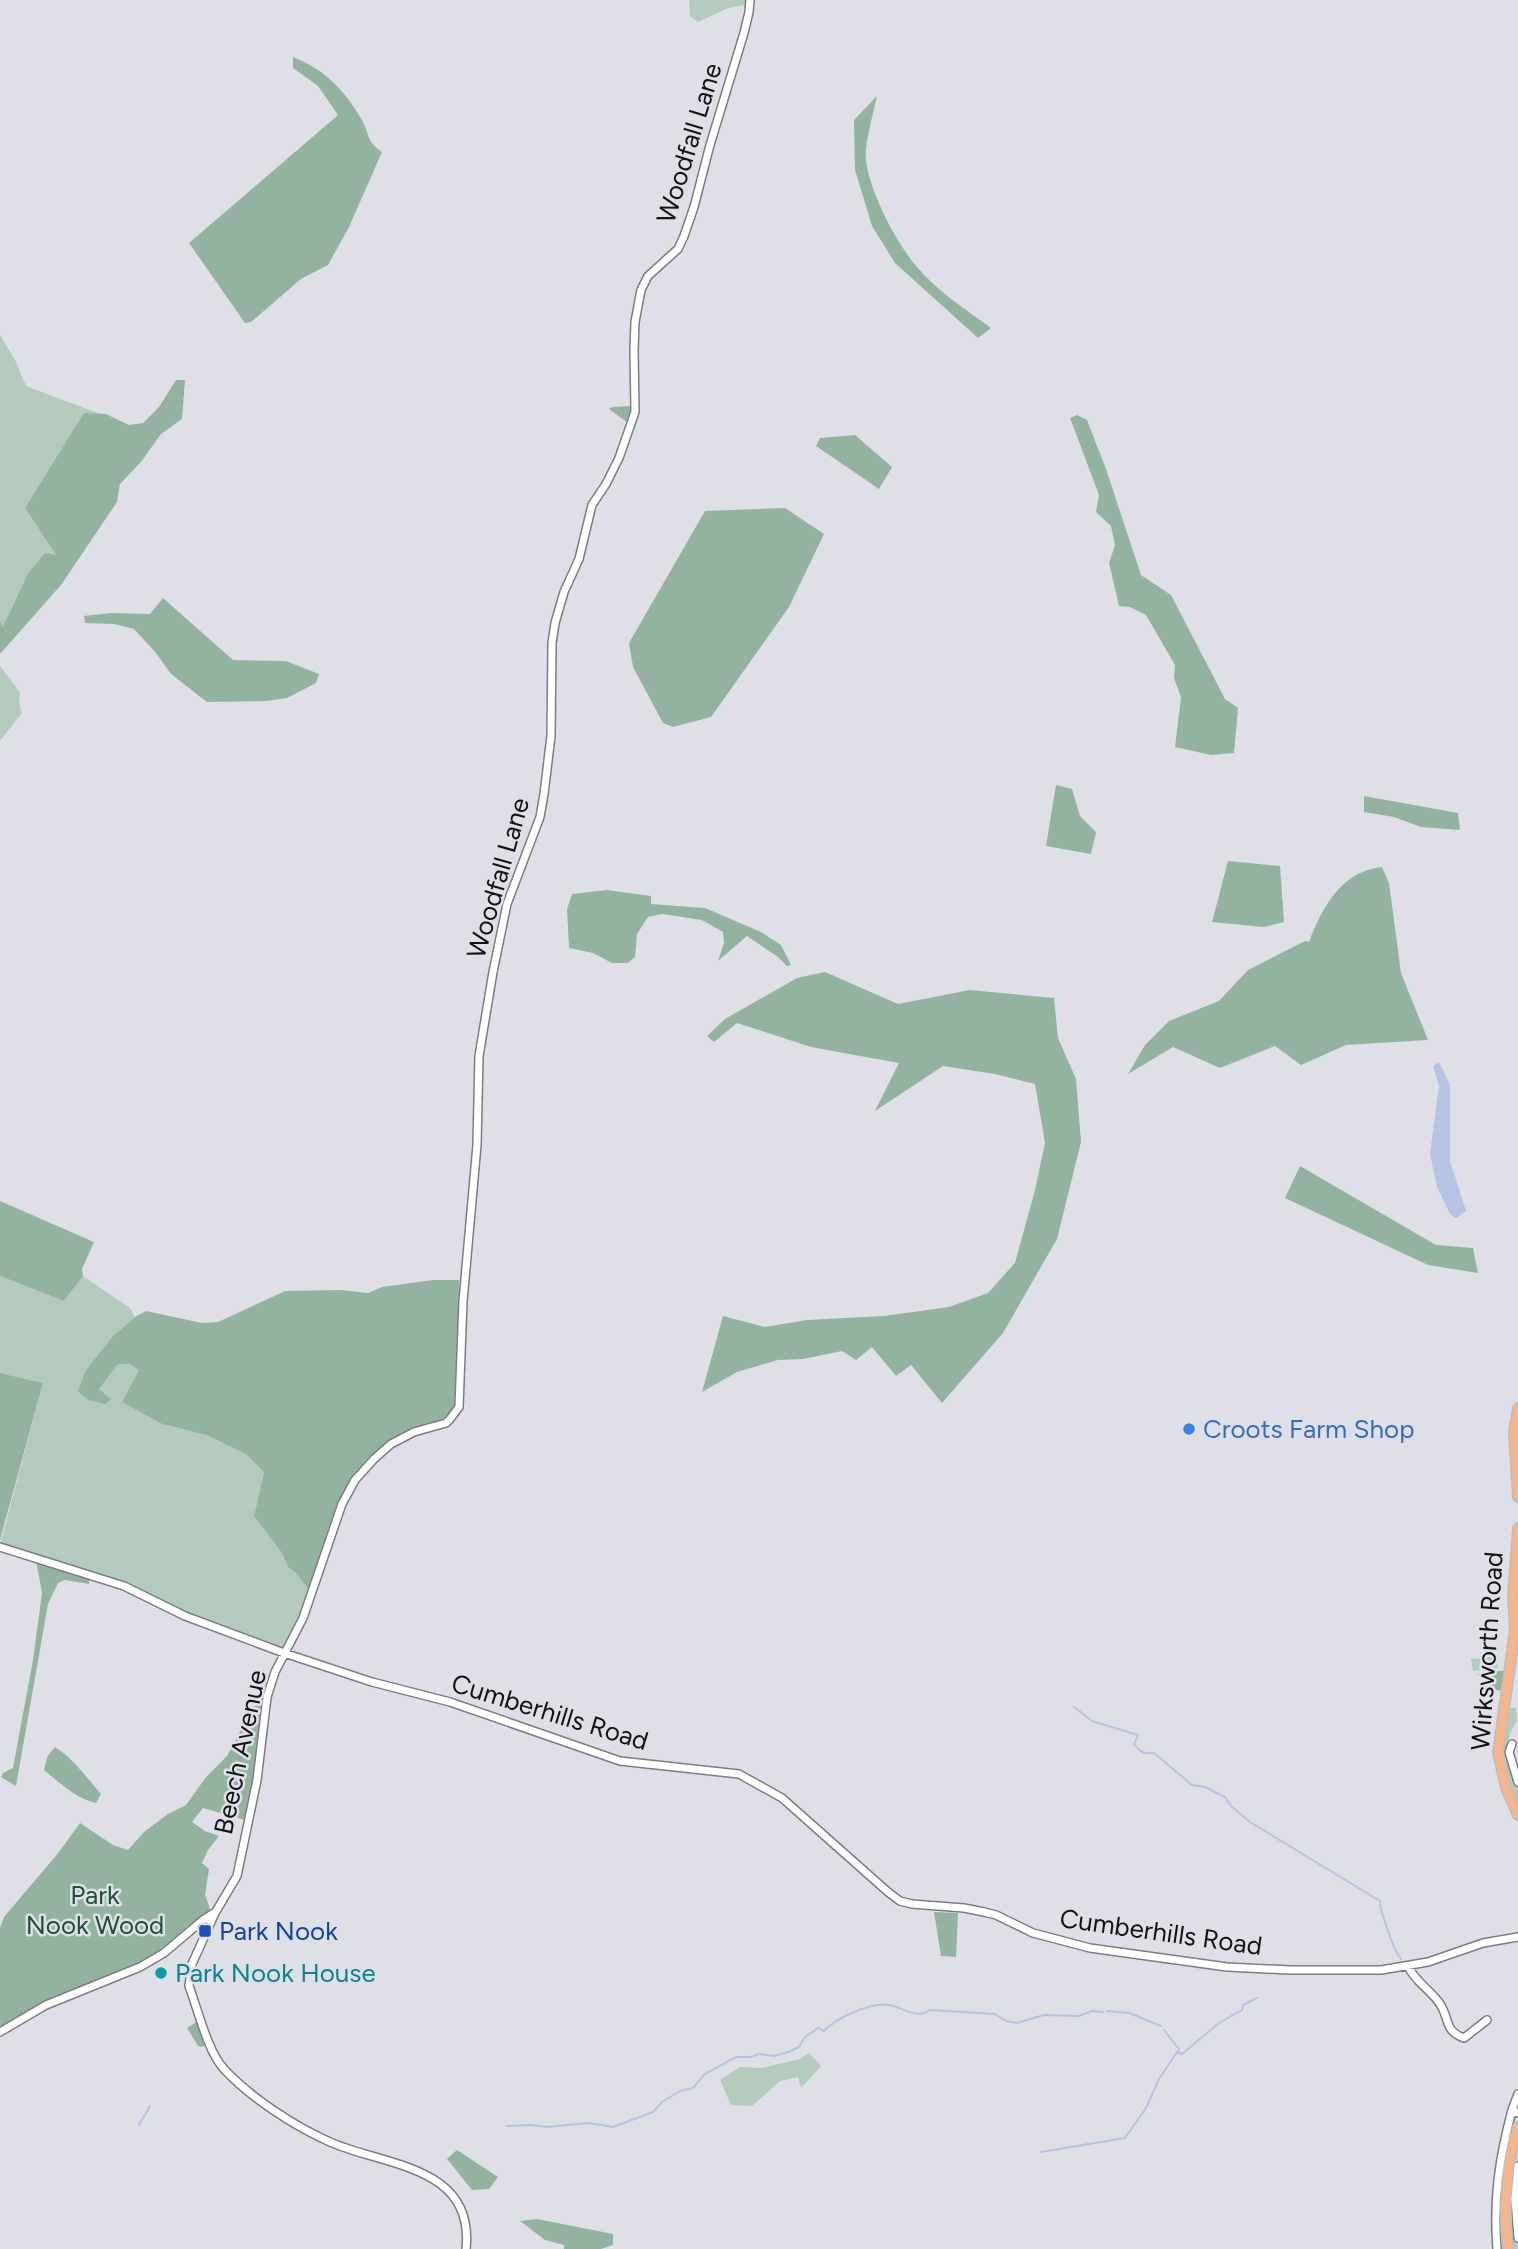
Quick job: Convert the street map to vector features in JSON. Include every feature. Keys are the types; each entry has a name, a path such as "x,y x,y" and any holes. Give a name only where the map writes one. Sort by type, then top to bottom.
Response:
{"main road":[{"path":"1518,1408 1514,1432 1518,1497"},
{"name":"Wirksworth Road","path":"1518,1528 1513,1598 1515,1629 1498,1753 1506,1788 1518,1815"},
{"path":"1508,2249 1506,2187 1518,2127"}],"street":[{"name":"Woodfall Lane","path":"284,1653 303,1618 342,1504 355,1480 374,1459 399,1439 446,1423 459,1407 463,1301 477,1145 479,1056 508,904 540,817 551,736 552,643 555,623 564,592 579,559 592,505 619,458 635,412 634,341 641,290 648,276 678,249 684,236 744,33 750,0"},
{"name":"Cumberhills Road","path":"0,1547 124,1586 185,1616 284,1653 372,1682 450,1702 620,1760 739,1774 782,1798 901,1901 985,1912 1033,1933 1090,1948 1227,1967 1342,1970 1408,1966 1490,1941 1518,1937"},
{"name":"Beech Avenue","path":"215,1913 235,1883 257,1780 267,1697 284,1653"},
{"path":"1512,1744 1509,1752 1518,1782"},
{"path":"0,2032 46,2005 140,1966 164,1952 215,1913"},
{"path":"215,1913 191,1964 189,1986 218,2063 252,2094 301,2127 359,2153 407,2165 424,2172 439,2183 454,2198 465,2218 466,2249"},
{"path":"1408,1966 1414,1978 1443,2007 1449,2028 1455,2035 1464,2038 1470,2036 1488,2020"},
{"path":"1497,2249 1495,2191 1500,2156 1518,2094"},
{"path":"1518,2166 1515,2199 1518,2238"}],"green space":[{"path":"689,0 745,0 745,5 728,8 698,22 690,16"},
{"path":"293,57 334,82 362,120 371,141 382,152 349,227 328,265 301,279 251,322 245,323 189,243 338,115 318,86 293,68"},
{"path":"877,96 866,160 878,201 900,243 924,275 991,328 978,338 895,263 872,226 855,170 854,120"},
{"path":"0,335 26,386 103,415 35,492 25,508 56,555 16,598 3,627 0,622"},
{"path":"176,380 185,380 182,419 161,434 141,462 120,484 117,502 61,585 0,654 0,622 3,626 29,572 45,553 56,555 25,508 84,413 106,414 129,425 143,423 159,407"},
{"path":"631,406 628,423 609,409 612,407"},
{"path":"1077,415 1087,420 1141,575 1171,595 1225,699 1238,708 1234,753 1211,755 1175,747 1181,697 1174,678 1175,665 1146,615 1130,607 1119,606 1109,563 1115,545 1111,526 1096,512 1099,495 1070,418"},
{"path":"855,435 892,467 879,489 816,446 820,438"},
{"path":"785,508 824,534 789,607 711,717 673,727 663,723 633,667 629,643 705,511"},
{"path":"163,598 233,660 286,661 319,674 316,683 287,698 207,702 171,674 134,629 114,624 85,623 84,616 112,613 150,614"},
{"path":"0,666 20,692 22,713 0,741"},
{"path":"1056,785 1072,789 1080,816 1096,832 1091,854 1046,846"},
{"path":"1364,796 1458,813 1460,830 1421,827 1394,817 1364,812"},
{"path":"1228,861 1280,866 1284,922 1264,927 1212,922"},
{"path":"1382,867 1389,883 1401,973 1428,1040 1346,1045 1301,1065 1275,1046 1220,1068 1173,1047 1128,1074 1145,1045 1169,1021 1219,1001 1248,970 1305,941 1309,942 1335,893 1355,876"},
{"path":"607,890 651,896 651,904 705,908 761,932 781,945 791,965 787,966 747,936 718,961 724,943 723,932 702,920 662,914 648,917 637,934 635,957 628,963 612,963 593,953 569,948 567,909 572,894"},
{"path":"825,972 898,1004 970,990 1054,998 1058,1038 1076,1079 1081,1142 1057,1239 1003,1333 942,1403 911,1365 896,1376 872,1347 856,1360 842,1351 803,1359 778,1360 737,1372 702,1392 723,1316 765,1327 807,1320 884,1316 949,1307 988,1293 1015,1263 1045,1143 1035,1084 995,1074 943,1066 875,1111 899,1063 811,1047 737,1023 714,1042 707,1036 725,1019 797,978"},
{"path":"1300,1166 1436,1245 1473,1248 1478,1273 1428,1265 1285,1198"},
{"path":"0,1201 94,1242 82,1269 83,1276 64,1301 0,1276"},
{"path":"0,1276 64,1301 83,1276 130,1308 135,1317 112,1337 86,1370 79,1391 111,1399 99,1389 118,1364 130,1364 140,1369 122,1402 162,1424 206,1435 246,1454 264,1472 254,1516 282,1553 288,1567 309,1590 304,1611 283,1648 199,1620 151,1596 0,1545 43,1383 0,1373"},
{"path":"433,1280 459,1280 458,1399 447,1417 397,1436 374,1455 354,1477 309,1590 288,1567 282,1553 254,1516 264,1472 246,1454 206,1435 162,1424 122,1402 139,1370 130,1364 118,1364 99,1389 111,1399 105,1404 88,1400 78,1391 86,1370 112,1337 146,1311 202,1323 218,1322 285,1291 341,1290 368,1293 382,1287"},
{"path":"0,1373 43,1383 0,1540"},
{"path":"36,1560 89,1579 89,1584 65,1580 58,1583 48,1604 16,1786 1,1777 13,1768 33,1660 42,1593"},
{"path":"1497,1656 1498,1668 1473,1671 1471,1659"},
{"path":"1507,1670 1504,1691 1496,1690 1477,1674"},
{"name":"Park Nook Wood","path":"263,1703 255,1770 245,1820 203,1808 192,1822 219,1836 202,1863 209,1869 205,1895 211,1911 164,1951 140,1965 109,1975 47,2002 0,2029 0,1928 4,1917 80,1823 113,1845 128,1850 144,1832 168,1814 186,1805 206,1777 227,1756 253,1707"},
{"path":"1516,1707 1517,1721 1510,1733 1507,1752 1518,1788 1518,1807 1508,1781 1504,1748 1507,1709"},
{"path":"55,1747 74,1763 101,1794 96,1803 75,1794 44,1770 47,1757"},
{"path":"934,1912 958,1913 956,1957 941,1956"},
{"path":"198,2021 207,2044 202,2047 198,2046 187,2028"},
{"path":"809,2053 821,2066 801,2088 798,2077 780,2081 752,2106 731,2105 720,2080 740,2067 762,2068 800,2059"},
{"path":"1514,2114 1517,2115 1504,2184 1504,2249 1500,2249 1498,2185"},
{"path":"1518,2138 1512,2214 1518,2249 1511,2249 1508,2206"},
{"path":"457,2150 498,2177 489,2189 472,2190 447,2159"},
{"path":"537,2219 613,2234 613,2245 601,2249 564,2249 564,2245 545,2240 520,2221"}],"water":[{"path":"1439,1062 1450,1085 1450,1161 1466,1211 1456,1218 1450,1214 1437,1187 1430,1154 1439,1085 1433,1066"}],"waterway":[{"path":"1074,1707 1092,1721 1138,1735 1134,1744 1140,1751 1154,1753 1192,1785 1205,1787 1225,1797 1231,1806 1250,1822 1380,1901 1388,1931 1401,1959"},
{"path":"1415,1984 1427,1994"},
{"path":"1041,2152 1125,2138 1146,2108 1159,2079 1177,2052 1182,2054 1219,2023 1242,2010 1243,2005 1257,1998"},
{"path":"506,2126 547,2127 588,2123 613,2127 653,2112 662,2102 680,2091 693,2088 705,2074 736,2057 759,2054 774,2056 788,2052 799,2047 804,2038 818,2028 824,2031 845,2016 873,2006 889,2005 920,2014 930,2010 995,2014 1006,2021 1017,2023 1044,2015 1079,2016 1092,2011 1103,2012"},
{"path":"1107,2011 1129,2013 1161,2026"},
{"path":"1164,2030 1178,2051"},
{"path":"139,2125 150,2106"}],"place":[{"name":"Croots Farm Shop","path":"1189,1429"},
{"name":"Park Nook","path":"205,1931"},
{"name":"Park Nook House","path":"161,1973"}]}
